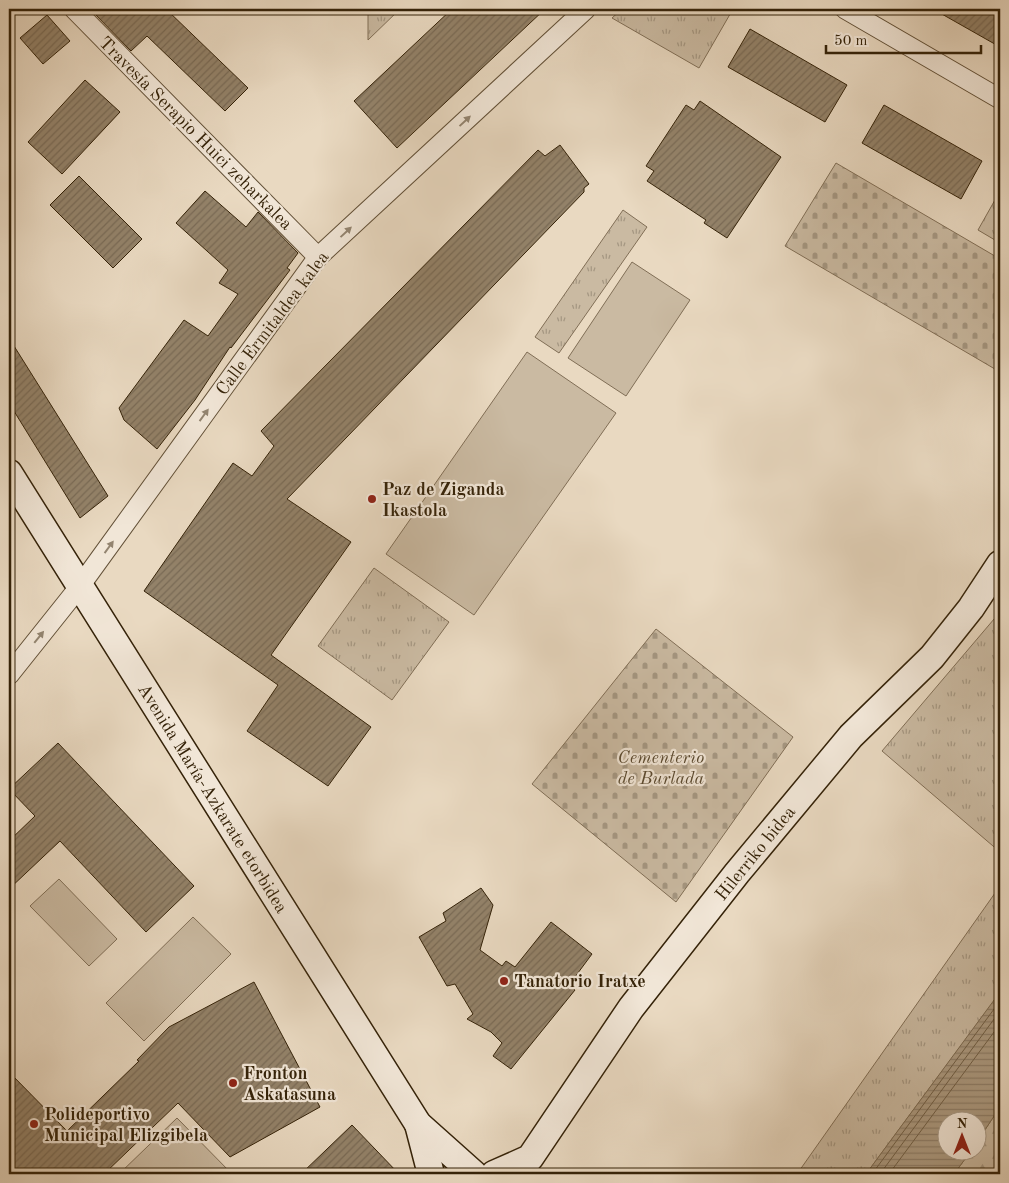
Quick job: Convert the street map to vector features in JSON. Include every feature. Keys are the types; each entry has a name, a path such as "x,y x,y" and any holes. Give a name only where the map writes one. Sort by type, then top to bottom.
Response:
{"main road":[{"name":"Avenida María-Azkarate etorbidea","path":"9,472 418,1124"},
{"name":"Hilerriko bidea","path":"494,1174 529,1166 631,1008 737,873 851,736 932,657 971,608 1000,564"},
{"path":"418,1124 431,1174"},
{"path":"418,1124 474,1174"}],"street":[{"name":"Travesía Serapio Huici zeharkalea","path":"74,9 318,257"},
{"name":"Calle Ermitaldea kalea","path":"9,675 80,586 318,257 586,9"},
{"path":"845,9 1000,99"}],"green space":[{"path":"368,9 400,9 368,40"},
{"path":"622,9 733,9 699,68 612,18"},
{"path":"836,163 1000,259 1000,372 785,246"},
{"path":"1000,191 1000,243 978,230"},
{"path":"623,210 647,227 559,353 535,337"},
{"path":"632,262 690,300 626,396 568,358"},
{"path":"527,352 616,413 474,615 386,554"},
{"path":"374,568 449,622 392,700 318,646"},
{"path":"1000,612 1000,852 882,751"},
{"name":"Cementerio de Burlada","path":"656,629 793,737 676,902 532,784"},
{"path":"59,879 117,939 89,966 30,906"},
{"path":"1000,886 1000,993 866,1174 797,1174"},
{"path":"193,917 231,954 144,1041 106,1003"},
{"path":"1000,1107 1000,1174 954,1174 964,1160 986,1160 986,1128"},
{"path":"177,1118 232,1174 119,1174"}],"water":[{"path":"1000,992 1000,1107 986,1128 986,1110 936,1110 936,1160 964,1160 954,1174 866,1174"}],"building":[{"path":"90,9 166,9 248,88 225,111 147,36 131,51"},
{"path":"452,9 545,9 397,148 354,101"},
{"path":"933,9 1000,9 1000,47"},
{"path":"47,15 70,41 43,64 20,38"},
{"path":"750,29 847,85 825,122 728,67"},
{"path":"85,80 120,112 62,174 28,142"},
{"path":"700,101 781,157 727,238 704,223 706,220 647,181 654,171 646,166 686,105 694,110"},
{"path":"884,105 982,161 961,199 862,143"},
{"path":"560,145 589,184 584,188 584,192 287,499 351,542 271,655 371,727 328,786 247,731 278,685 144,591 233,463 252,476 274,446 261,431 538,150 545,156"},
{"path":"79,176 142,239 113,268 50,205"},
{"path":"205,191 246,227 258,212 298,253 287,268 290,270 230,347 195,400 157,449 124,420 119,408 184,320 208,336 238,294 219,283 228,270 176,223"},
{"path":"9,338 108,496 80,518 9,403"},
{"path":"58,743 194,886 146,932 60,841 9,889 9,841 35,816 9,789"},
{"name":"Tanatorio Iratxe","path":"481,888 493,905 480,950 502,966 506,961 515,967 551,922 592,954 569,985 575,990 511,1069 493,1056 502,1043 491,1032 467,1019 473,1014 455,984 447,986 419,937 446,921 443,913"},
{"name":"Fronton Askatasuna","path":"254,982 320,1107 230,1157 178,1103 104,1174 9,1174 9,1072 67,1131 139,1061 137,1060 169,1027"},
{"path":"352,1125 399,1174 301,1174"}],"place":[{"name":"Paz de Ziganda Ikastola","path":"372,499"},
{"name":"Tanatorio Iratxe","path":"504,981"},
{"name":"Fronton Askatasuna","path":"233,1083"},
{"name":"Polideportivo Municipal Elizgibela","path":"34,1124"}]}
